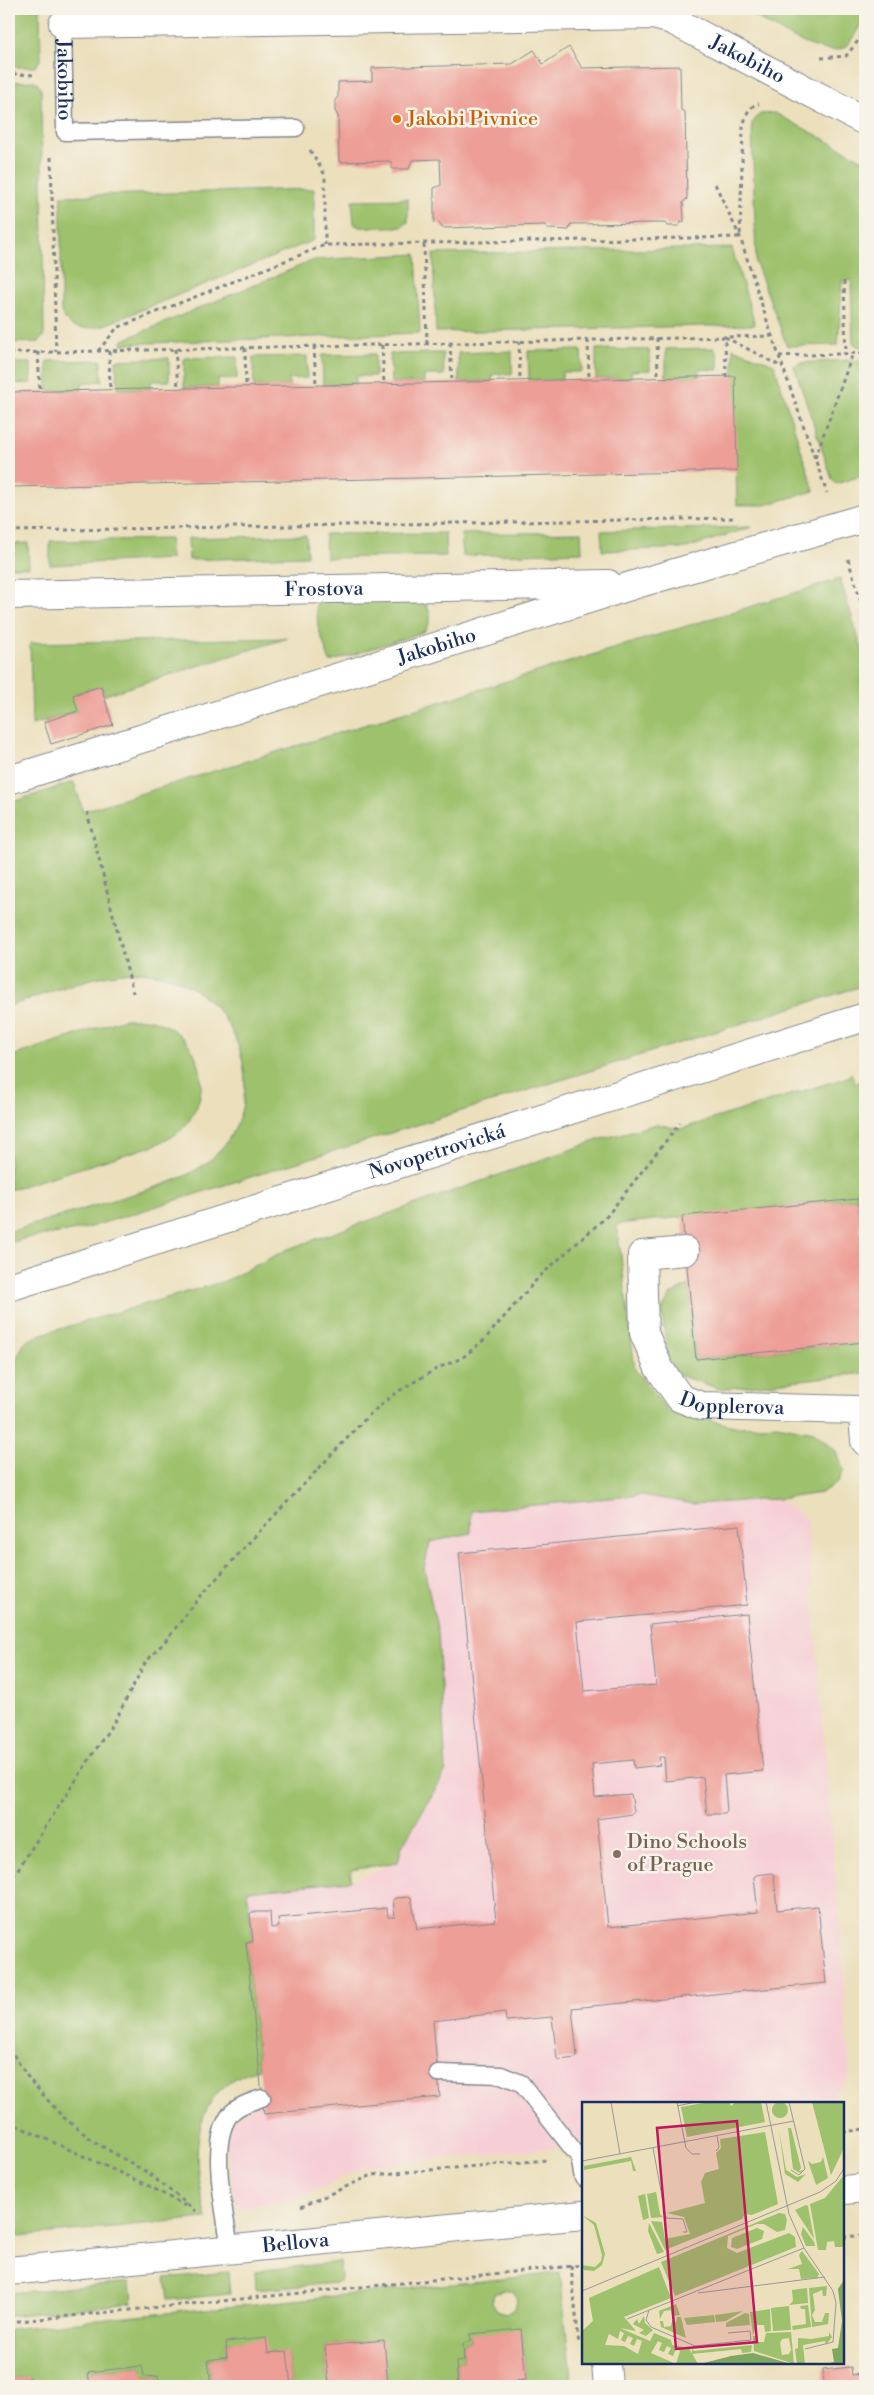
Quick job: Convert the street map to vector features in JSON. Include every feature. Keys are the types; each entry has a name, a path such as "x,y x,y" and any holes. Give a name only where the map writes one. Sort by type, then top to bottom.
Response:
{"street":[{"name":"Jakobiho","path":"64,24 653,15 672,20 865,121"},
{"name":"Jakobiho","path":"9,780 640,583 865,518"},
{"name":"Frostova","path":"9,596 640,583"},
{"name":"Novopetrovická","path":"9,1287 865,1017"},
{"name":"Dopplerova","path":"685,1251 642,1255 644,1333 659,1368 680,1398 701,1406 858,1410 863,1416 865,1441"},
{"path":"844,2190 865,2188"},
{"name":"Bellova","path":"9,2271 582,2215"},
{"path":"606,2365 608,2386"}],"lane":[{"name":"Jakobiho","path":"64,24 66,132 296,128"},
{"path":"438,2073 501,2075 521,2083 579,2157 582,2173"},
{"path":"230,2250 221,2182 220,2148 222,2129 230,2115 237,2109 262,2098"}],"path":[{"path":"820,58 837,59 846,56 865,32"},
{"path":"13,74 37,75"},
{"path":"740,237 743,127 747,112 754,105 766,103"},
{"path":"296,128 325,175 325,245"},
{"path":"51,154 56,352"},
{"path":"715,184 740,237 838,526 865,615"},
{"path":"98,351 117,328 325,245 740,237"},
{"path":"424,244 428,344"},
{"path":"844,281 846,354"},
{"path":"9,353 772,336"},
{"path":"726,337 783,368"},
{"path":"726,337 726,376"},
{"path":"657,338 658,378"},
{"path":"588,340 589,379"},
{"path":"519,341 520,381"},
{"path":"450,343 452,382"},
{"path":"382,345 384,384"},
{"path":"314,346 316,385"},
{"path":"245,348 246,386"},
{"path":"175,349 178,388"},
{"path":"109,351 110,390"},
{"path":"38,352 40,391"},
{"path":"779,356 865,353"},
{"path":"815,458 853,354"},
{"path":"9,531 744,518"},
{"path":"87,812 133,993"},
{"path":"9,1883 117,1717 145,1663 168,1638 199,1598 369,1416 397,1392 438,1368 462,1358 484,1340 539,1277 608,1216 680,1123"},
{"path":"9,2048 29,2079 62,2116 93,2141 148,2174 198,2213 149,2186 9,2122"},
{"path":"844,2132 865,2130"},
{"path":"298,2208 372,2175 579,2157"},
{"path":"844,2237 865,2235"},
{"path":"9,2322 582,2265"},
{"path":"571,2266 579,2349"}],"shaded area":[{"name":"Dino Schools of Prague","path":"642,1495 694,1504 779,1499 806,1519 850,2077 827,2102 582,2102 582,2145 366,2166 294,2201 241,2207 235,2203 222,2129 262,2098 247,1891 351,1881 398,1862 438,1633 424,1568 430,1542 470,1533 470,1511"}],"green space":[{"path":"9,9 40,9 41,59 35,67 9,67"},
{"path":"742,9 865,9 865,22 863,21 845,47 835,50 822,49 793,38"},
{"path":"35,81 41,89 44,335 39,342 9,343 9,102 12,102 12,82"},
{"path":"775,113 865,161 865,347 859,347 853,343 851,280 842,281 838,345 787,346 756,263 752,123 760,114"},
{"path":"314,189 314,240 102,326 78,328 68,323 64,318 61,312 61,196"},
{"path":"408,199 408,222 402,227 359,227 354,224 352,200"},
{"path":"732,248 755,325 436,332 433,254"},
{"path":"416,254 420,333 122,344 123,340 314,260"},
{"path":"714,348 718,356 718,370 699,369 699,377 666,378 666,349"},
{"path":"733,348 774,364 814,491 764,505 737,505"},
{"path":"596,349 649,350 650,370 631,371 631,378 596,379"},
{"path":"581,350 582,372 562,372 562,380 529,381 528,351"},
{"path":"512,351 512,374 493,374 492,381 459,382 458,353"},
{"path":"443,353 444,375 424,375 424,383 391,383 390,354"},
{"path":"375,354 375,376 356,376 356,384 323,385 322,355"},
{"path":"307,356 307,378 289,379 289,386 254,387 253,357"},
{"path":"237,357 237,379 218,379 218,387 184,388 184,358"},
{"path":"169,358 169,381 151,381 151,389 118,389 116,360"},
{"path":"865,359 865,475 836,484 832,479 794,366 799,363"},
{"path":"101,360 102,381 82,383 82,390 48,391 47,361"},
{"path":"9,363 31,363 31,383 12,384 12,392 9,392"},
{"path":"752,527 687,548 602,551 601,531"},
{"path":"581,532 582,552 463,556 461,534"},
{"path":"445,533 446,556 326,558 325,534"},
{"path":"306,535 307,556 189,560 188,538"},
{"path":"170,539 171,559 50,565 50,541"},
{"path":"28,543 29,567 9,567 9,544"},
{"path":"840,579 865,659 865,985 84,1229 27,1238 9,1243 9,1232 162,1185 195,1171 205,1164 228,1140 241,1112 245,1082 240,1052 228,1024 208,1000 183,983 151,973 117,974 80,982 9,1006 9,803 74,782 83,811 87,810"},
{"path":"418,600 426,606 430,614 429,624 423,632 330,662 318,627 316,601"},
{"path":"288,638 105,695 101,686 74,694 78,711 32,725 30,643"},
{"path":"124,1019 148,1019 168,1027 192,1049 201,1079 200,1095 195,1111 185,1126 173,1136 154,1145 9,1190 9,1057"},
{"path":"851,1073 855,1083 865,1080 865,1198 617,1224 635,1370 668,1411 739,1427 777,1425 814,1432 835,1450 844,1470 838,1482 821,1493 779,1499 694,1504 642,1495 471,1511 471,1533 430,1542 424,1568 438,1633 446,1771 402,1846 398,1862 351,1870 351,1881 247,1891 253,1942 246,1942 259,2069 236,2078 219,2092 207,2109 200,2128 197,2150 198,2173 206,2218 9,2237 9,1393 16,1359 25,1342 42,1334 225,1281 288,1249 598,1140 657,1124 680,1129 848,1077"},
{"path":"689,1285 696,1359 865,1342 865,1373 720,1389 681,1376 668,1361 662,1310 671,1294"},
{"path":"340,2262 341,2280 336,2283 256,2290 255,2271"},
{"path":"228,2272 230,2294 168,2300 165,2278"},
{"path":"560,2273 572,2386 461,2386 526,2380 521,2330 470,2335 471,2341 463,2343 464,2361 456,2362 458,2386 388,2386 383,2340 325,2346 329,2386 291,2386 287,2352 268,2353 245,2341 226,2342 227,2357 208,2360 211,2386 159,2386 158,2376 144,2377 142,2366 89,2372 90,2386 32,2386 31,2378 9,2380 9,2329","holes":["503,2289 512,2291 517,2299 515,2309 506,2314 497,2311 492,2303 494,2294"]},
{"path":"130,2282 132,2303 9,2316 9,2293"}],"building":[{"path":"569,47 582,68 680,66 681,110 685,112 687,199 683,202 684,222 681,222 679,226 667,226 665,223 571,224 569,230 548,229 545,225 442,228 439,222 434,223 434,188 441,185 440,159 412,160 409,169 392,169 390,161 339,162 338,116 335,111 335,100 338,97 338,82 372,81 372,68 512,64 534,50 543,64"},
{"path":"9,67 13,67 13,102 9,102"},
{"path":"735,376 737,471 9,487 9,392"},
{"path":"101,686 113,725 51,744 44,722 78,711 73,695"},
{"path":"858,1199 865,1274 865,1342 696,1359 682,1216"},
{"path":"739,1525 747,1605 577,1622 584,1691 656,1685 650,1624 747,1614 763,1771 724,1775 727,1811 725,1814 707,1814 703,1777 666,1781 664,1757 659,1757 660,1765 634,1768 633,1760 592,1764 595,1797 631,1794 634,1811 633,1814 597,1819 608,1927 758,1912 754,1877 756,1875 772,1873 774,1875 777,1910 818,1906 826,1983 572,2008 577,2055 576,2058 559,2060 557,2059 552,2017 506,2021 505,2012 433,2021 440,2097 264,2114 246,1942 253,1942 250,1914 252,1912 270,1912 271,1928 279,1927 278,1918 387,1908 388,1917 395,1917 393,1900 395,1898 411,1897 417,1929 496,1921 459,1553"},
{"path":"521,2329 526,2380 458,2386 456,2362 464,2361 463,2343 471,2341 470,2334"},
{"path":"266,2338 268,2353 287,2351 291,2386 211,2386 208,2360 227,2357 226,2342"},
{"path":"384,2340 388,2386 329,2386 325,2346"},
{"path":"142,2366 144,2377 158,2376 159,2386 90,2386 88,2372"},
{"path":"851,2367 852,2375 863,2374 865,2386 824,2386 823,2370"},
{"path":"31,2378 32,2386 9,2386 9,2380"}],"place":[{"name":"Jakobi Pivnice","path":"397,119"},
{"name":"Dino Schools of Prague","path":"617,1854"}]}
